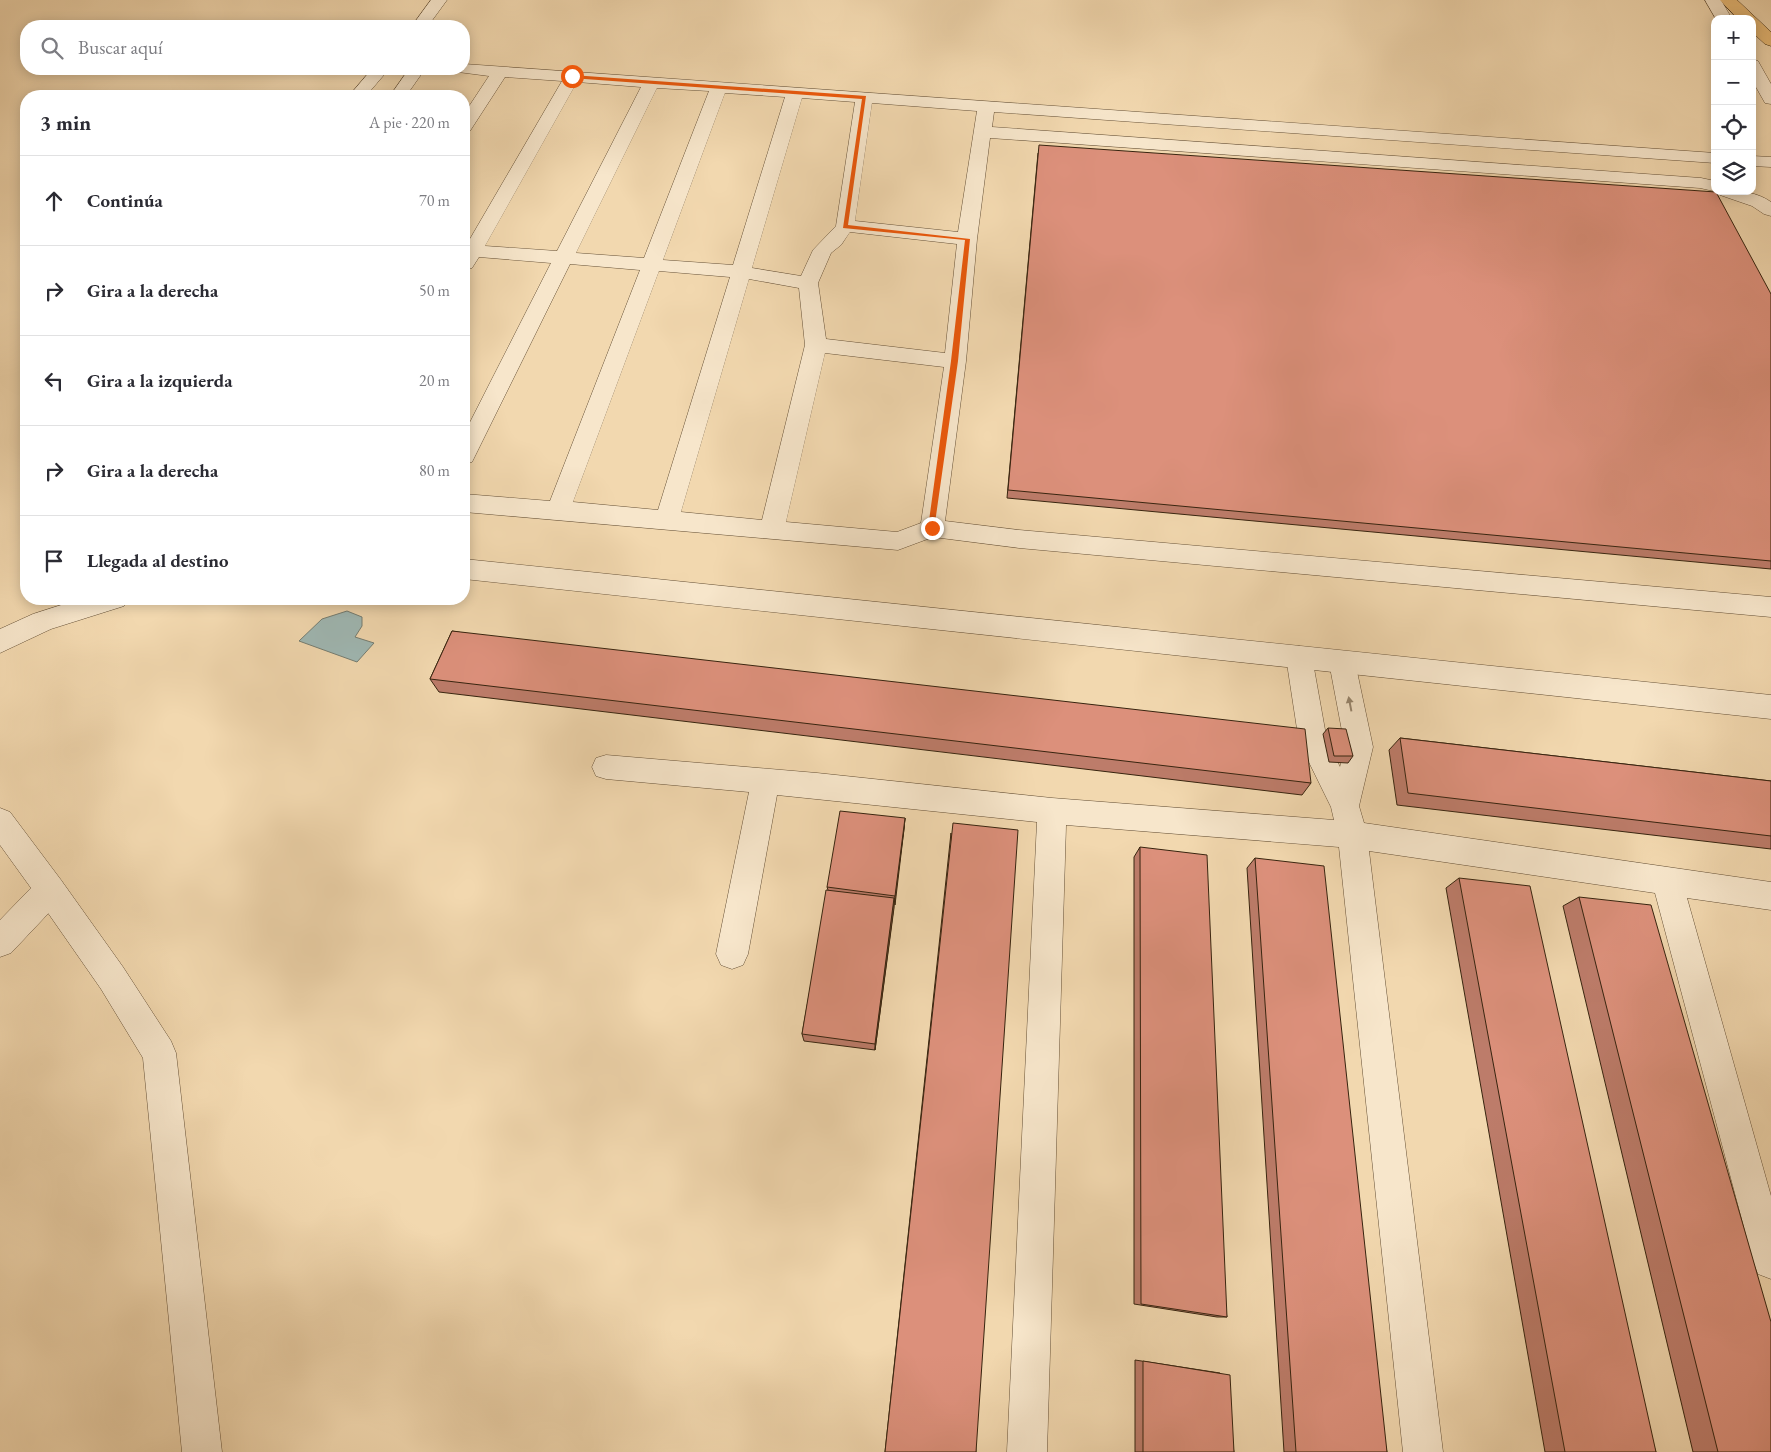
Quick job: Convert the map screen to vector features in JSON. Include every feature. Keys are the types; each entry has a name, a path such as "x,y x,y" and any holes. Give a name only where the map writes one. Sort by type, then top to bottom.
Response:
{"main road":[{"path":"1728,0 1743,15"},
{"path":"1756,28 1771,41"}],"street":[{"path":"424,20 439,0"},
{"path":"1713,0 1722,15"},
{"path":"470,70 1711,158"},
{"path":"1756,71 1771,99"},
{"path":"470,118 500,72"},
{"path":"362,90 376,75"},
{"path":"402,90 413,75"},
{"path":"470,250 572,76"},
{"path":"470,444 652,82"},
{"path":"558,510 719,87"},
{"path":"667,520 795,92"},
{"path":"772,530 816,345 808,283 823,250 834,241 845,226 864,97"},
{"path":"932,528 955,361 968,239 986,107"},
{"path":"982,132 1691,182 1711,186"},
{"path":"1756,161 1771,162"},
{"path":"1739,195 1759,202 1771,210"},
{"path":"845,226 968,239"},
{"path":"470,255 563,259 741,272 808,283"},
{"path":"816,345 955,361"},
{"path":"470,503 898,541 932,528 1029,540 1771,607"},
{"path":"470,570 1771,707"},
{"path":"0,642 19,630 58,614 93,605"},
{"path":"1299,657 1313,742 1348,821"},
{"path":"1342,662 1359,747 1348,821 1423,1452"},
{"path":"606,767 1052,811 1348,821 1667,882 1771,896"},
{"path":"732,954 765,782"},
{"path":"1027,1452 1052,811"},
{"path":"0,821 112,978 159,1053 202,1452"},
{"path":"1667,882 1771,1260"},
{"path":"0,942 50,890"}],"water":[{"path":"347,611 362,617 362,626 355,637 374,643 357,662 299,641 322,619"}],"building":[{"path":"1039,145 1711,192 1711,195 1718,195 1771,294 1771,561 1008,490"},
{"path":"452,631 1305,729 1311,783 430,679"},
{"path":"1328,728 1346,729 1353,756 1334,756"},
{"path":"1400,738 1771,781 1771,836 1408,793"},
{"path":"840,811 905,818 895,896 827,887"},
{"path":"953,823 1018,830 976,1452 885,1452"},
{"path":"1140,847 1207,855 1227,1317 1141,1304"},
{"path":"1255,858 1324,866 1387,1452 1296,1452"},
{"path":"1459,878 1530,886 1656,1452 1565,1452"},
{"path":"826,890 894,898 875,1044 802,1034"},
{"path":"1579,897 1651,905 1771,1322 1771,1452 1718,1452"},
{"path":"1143,1361 1230,1375 1234,1452 1143,1452"}],"route":[{"path":"572,76 864,97 845,226 968,239 955,361 932,528"}]}
